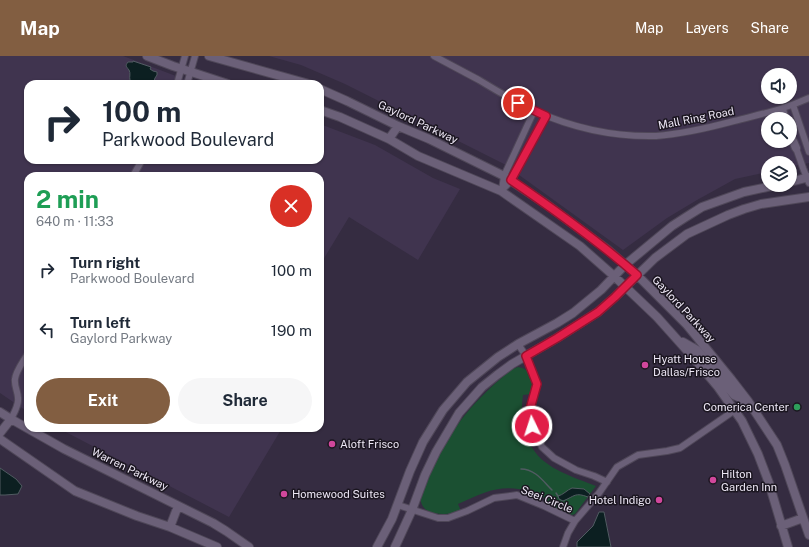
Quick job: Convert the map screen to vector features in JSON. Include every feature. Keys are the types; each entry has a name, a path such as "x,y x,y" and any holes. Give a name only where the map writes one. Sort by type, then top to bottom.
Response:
{"main road":[{"path":"147,56 216,80"},
{"path":"209,56 295,80"},
{"name":"Gaylord Parkway","path":"324,91 347,100 508,178 608,250 637,275 686,325 748,401 777,445 809,535"},
{"path":"324,111 389,139 418,156 501,191 580,246 626,286 657,317 696,360 735,410 748,431 758,454 769,484 788,547"},
{"path":"389,139 398,126"},
{"path":"797,181 808,179"},
{"path":"378,547 392,519 418,452 443,410 468,382 498,357 572,313 601,290 625,265 672,226 702,208 744,192 761,188"},
{"path":"395,547 436,452 459,413 482,387 497,374 598,312 655,258 676,241 701,226 728,214 761,204 809,197"},
{"path":"677,339 697,350 734,395 748,401"},
{"name":"Warren Parkway","path":"0,412 24,426"},
{"path":"0,433 11,419"},
{"name":"Warren Parkway","path":"34,432 64,449 213,523 249,547"},
{"path":"0,439 75,491 137,516 170,527 217,547"},
{"path":"170,527 178,506"},
{"path":"781,526 803,518"}],"street":[{"path":"178,80 184,56"},
{"path":"189,80 195,56"},
{"name":"Mall Ring Road","path":"434,56 534,111 573,125 605,133 654,136 700,130 783,109 809,98"},
{"path":"794,105 809,152"},
{"path":"508,178 534,111"},
{"path":"501,191 546,116"},
{"path":"796,148 808,179"},
{"path":"518,344 526,356 537,384 530,409 532,426 542,447 554,458 576,470 607,482"},
{"path":"11,419 18,398 15,378 24,360"},
{"path":"563,547 568,533 575,521 618,467 638,455 667,452 680,448 748,401"},
{"name":"Seei Circle","path":"398,504 438,518 448,518 494,498 517,496 544,506 575,521"}],"shaded area":[{"path":"0,56 123,56 186,80 24,80 24,164 324,164 324,126 375,145 433,178 460,189 418,260 349,217 324,258 324,172 24,172 24,409 0,393"},
{"path":"269,56 809,56 809,163 797,166 797,156 761,156 761,173 735,179 697,200 667,218 623,250 504,164 345,84 301,65"},
{"path":"128,62 151,67 150,69 157,72 154,80 130,80 130,71 126,65"},
{"path":"66,432 280,432 229,517"},
{"path":"0,468 16,479 22,486 18,494 0,495"},
{"path":"572,488 584,489 590,494 588,497 578,495 563,501 559,499 558,496"},
{"path":"599,512 604,512 611,547 577,547 577,542 593,526"}],"green space":[{"path":"518,367 523,368 529,373 532,381 531,394 523,395 522,412 524,427 532,448 538,456 553,467 570,476 596,486 575,514 572,515 544,504 547,499 533,492 512,488 503,488 486,492 468,499 458,504 461,511 458,512 441,514 428,511 424,508 421,502 422,494 433,467 448,439 465,414 486,392 512,369"}],"waterway":[{"path":"521,469 535,473 552,490"}],"place":[{"name":"Hyatt House Dallas/Frisco","path":"645,365"},
{"name":"Comerica Center","path":"797,407"},
{"name":"Aloft Frisco","path":"332,444"},
{"name":"Hilton Garden Inn","path":"713,480"},
{"name":"Homewood Suites","path":"284,494"},
{"name":"Hotel Indigo","path":"659,500"}],"route":[{"path":"518,103 546,116 511,180 608,250 637,275 598,312 526,356 537,384 530,409 532,426"}]}
